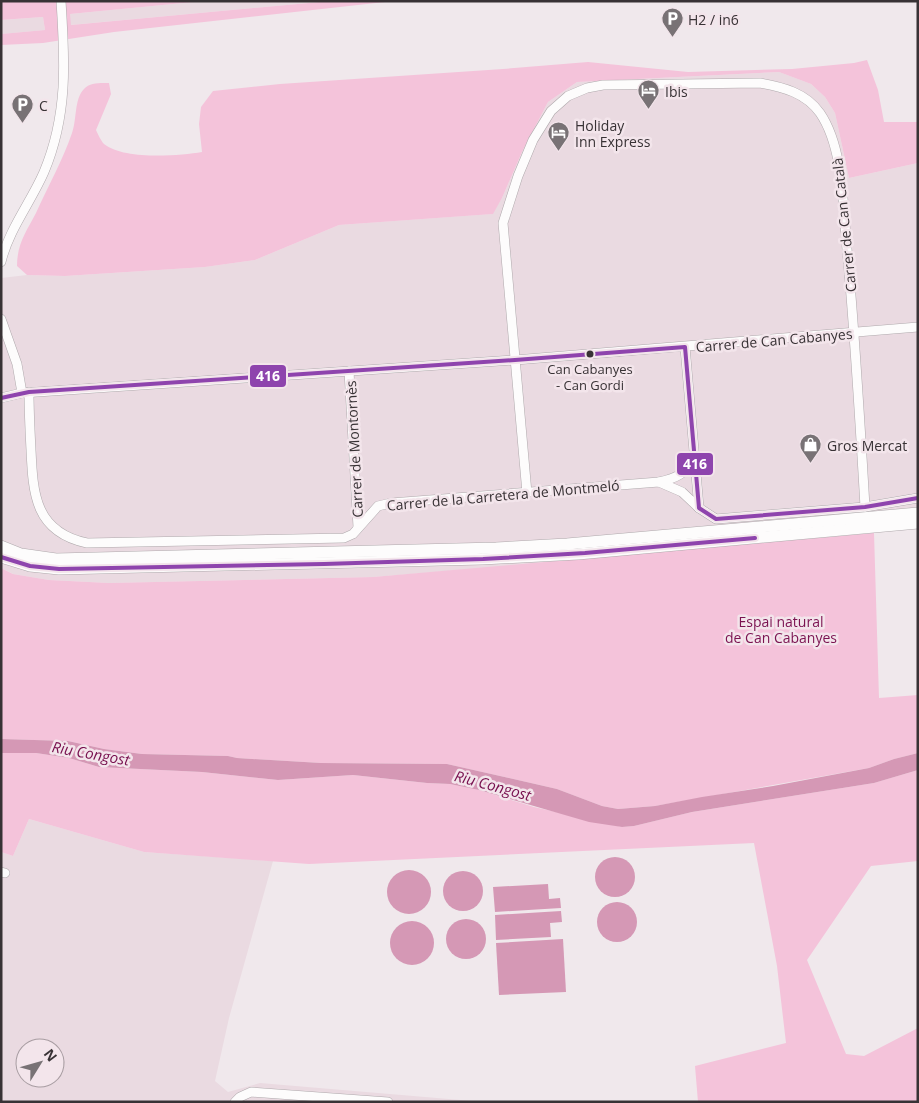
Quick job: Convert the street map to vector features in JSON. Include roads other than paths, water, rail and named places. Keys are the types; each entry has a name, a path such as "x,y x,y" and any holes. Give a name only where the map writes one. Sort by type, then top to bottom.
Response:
{"street":[{"path":"1,262 10,236 44,172 57,133 65,72 61,1"},
{"name":"Carrer de Can Català","path":"527,493 503,222 518,176 534,140 551,111 568,96 587,88 603,85 760,83 799,94 811,103 824,121 830,134 838,164 855,333 865,506"},
{"name":"Carrer de la Carretera de Montmeló","path":"1,319 25,393 34,492 44,516 61,533 71,539 86,543 344,538 350,536 378,506 392,503 659,482 682,492 699,508 716,519 865,506 918,498"},
{"name":"Carrer de Can Cabanyes","path":"1,398 25,393 515,360 918,327"},
{"path":"685,347 699,508"},
{"name":"Carrer de Montornès","path":"349,371 358,527"},
{"path":"659,482 674,479 687,470 694,459"},
{"path":"1,546 20,554 56,558 496,548 567,544 918,513"},
{"path":"1,557 30,566 59,569 482,559 588,553 918,523"},
{"path":"235,1102 240,1097 251,1092 388,1102"}],"water":[{"name":"Riu Congost","path":"1,739 68,741 104,749 142,754 228,756 321,763 447,764 557,789 602,806 618,809 655,806 773,786 869,768 918,753 918,770 874,783 692,812 634,826 622,827 589,822 479,790 450,784 353,775 278,780 202,772 99,767 69,758 36,753 1,753"},
{"path":"619,857 626,860 632,866 635,877 634,885 626,894 619,897 611,897 604,894 596,885 595,873 598,866 607,858"},
{"path":"405,870 413,870 425,876 431,892 425,908 413,914 405,914 393,908 387,896 387,888 393,876"},
{"path":"467,871 474,874 480,880 483,891 482,899 474,908 467,911 459,911 452,908 444,899 443,887 446,880 455,872"},
{"path":"548,884 549,899 560,898 561,908 495,912 493,887"},
{"path":"621,902 628,905 634,911 637,922 636,930 628,939 621,942 613,942 606,939 598,930 597,918 600,911 609,903"},
{"path":"561,911 562,922 550,923 551,937 496,940 495,915"},
{"path":"470,919 477,922 483,928 486,939 485,947 477,956 470,959 462,959 455,956 447,947 446,935 449,928 458,920"},
{"path":"408,921 416,921 428,927 434,943 428,959 416,965 408,965 396,959 390,947 390,939 396,927"},
{"path":"563,939 566,992 499,995 496,943"}],"place":[{"name":"H2 / in6","path":"672,38"},
{"name":"Ibis","path":"649,110"},
{"name":"C","path":"23,124"},
{"name":"Holiday Inn Express","path":"559,152"},
{"name":"Can Cabanyes - Can Gordi","path":"590,354"},
{"name":"Gros Mercat","path":"811,464"}],"park label":[{"name":"Espai natural de Can Cabanyes","path":"781,630"}]}
